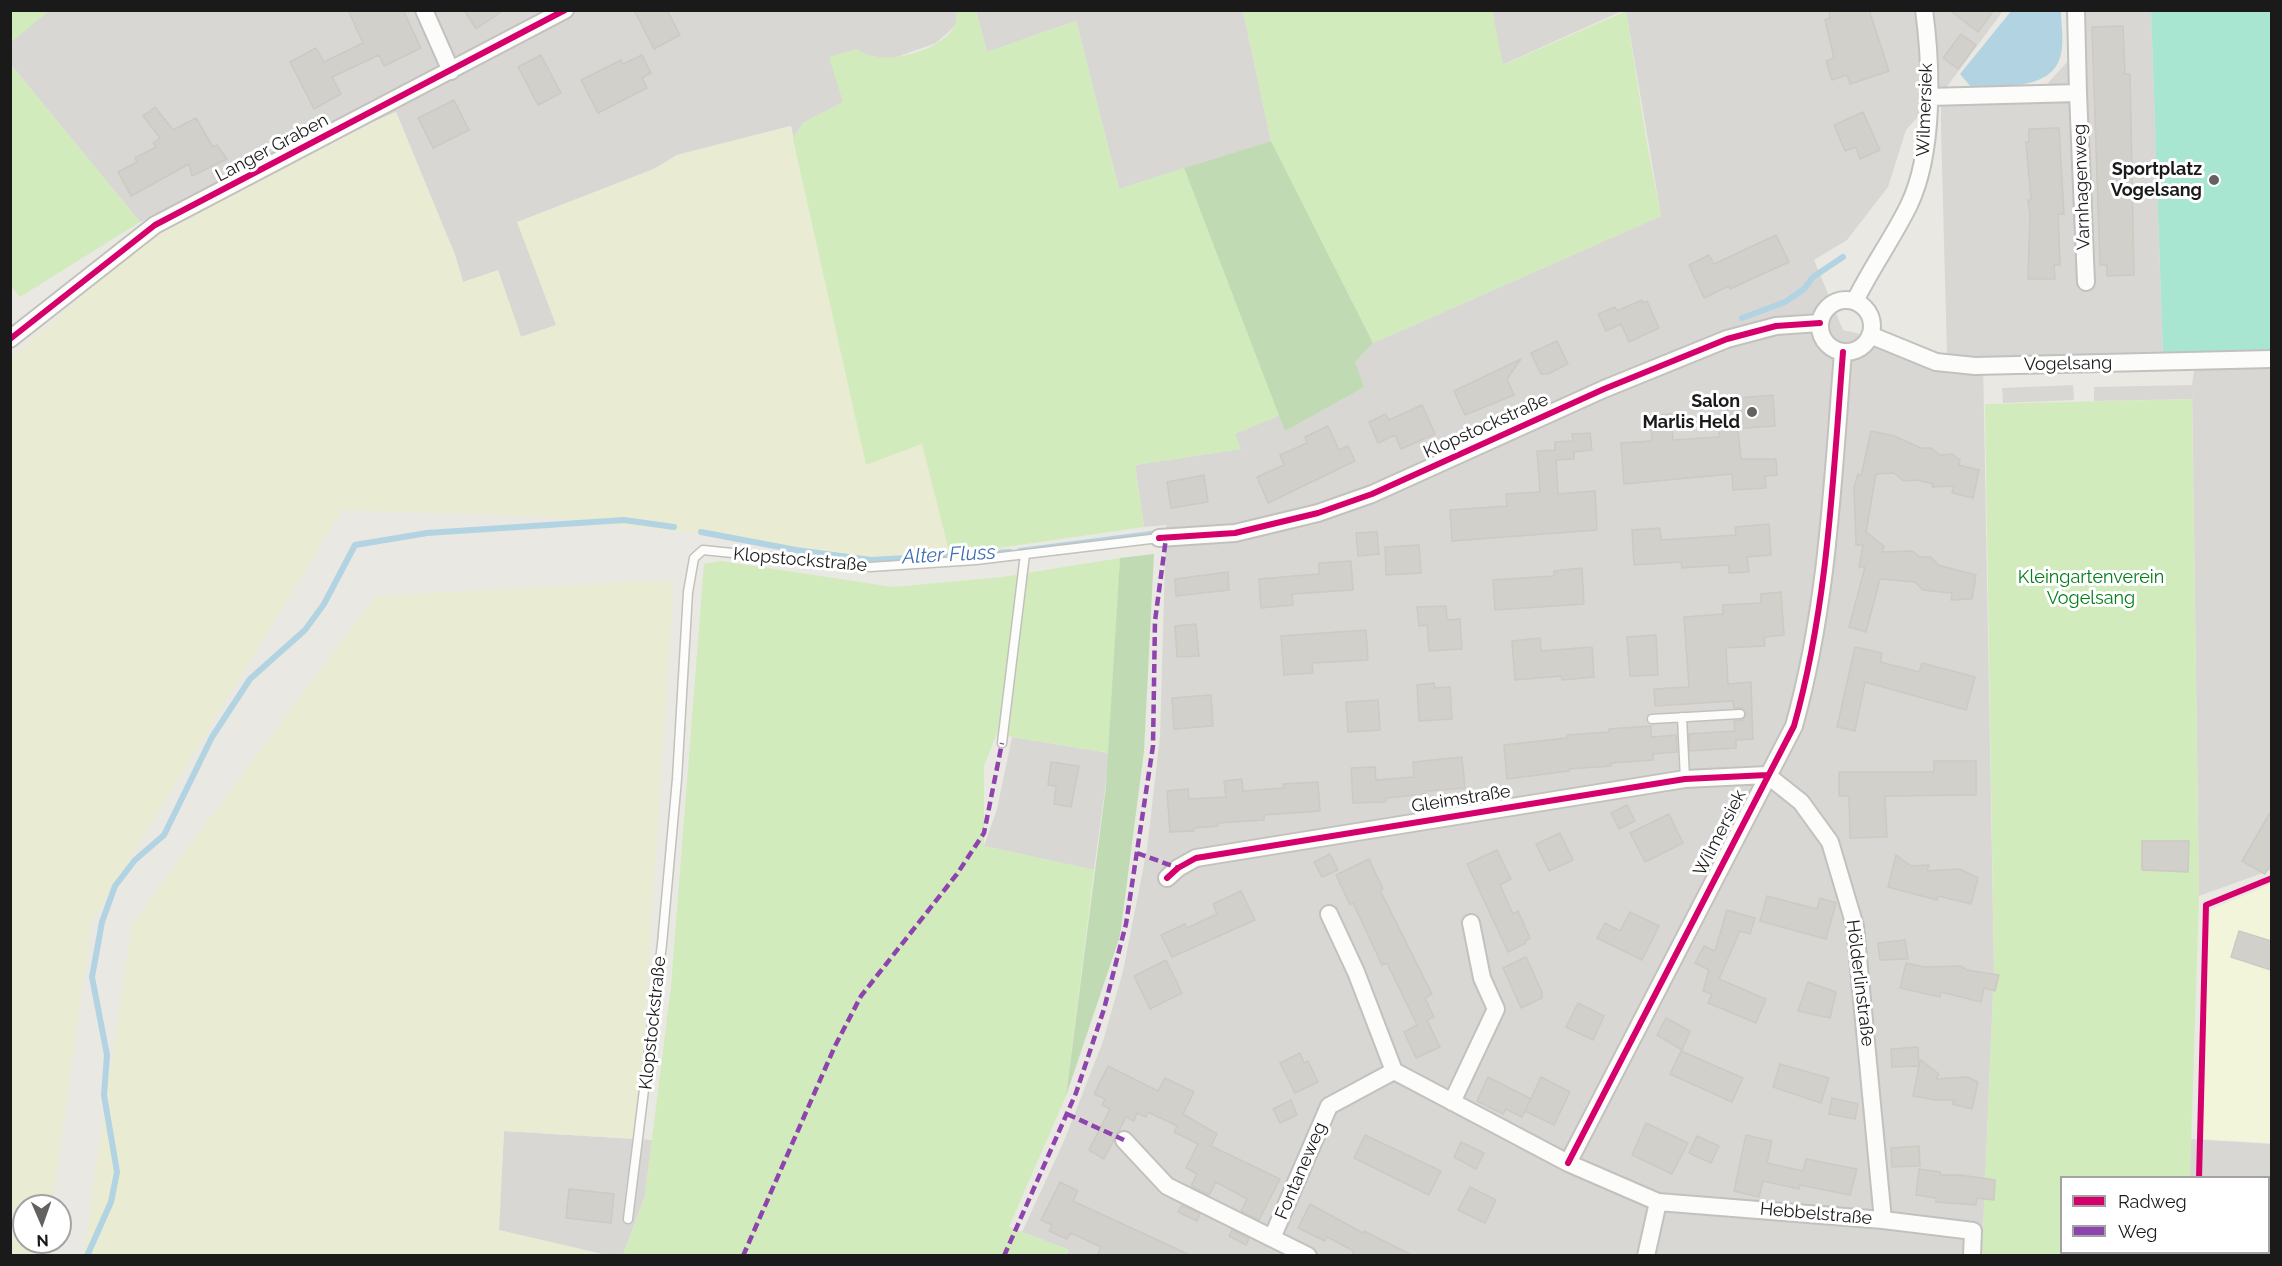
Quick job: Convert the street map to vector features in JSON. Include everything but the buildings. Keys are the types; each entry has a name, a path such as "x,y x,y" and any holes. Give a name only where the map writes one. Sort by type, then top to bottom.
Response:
{"street":[{"path":"424,10 451,71"},
{"name":"Langer Graben","path":"10,339 155,225 565,10"},
{"name":"Wilmersiek","path":"1855,301 1905,214 1917,188 1926,146 1928,97 1924,10"},
{"name":"Varnhagenweg","path":"2076,10 2086,282"},
{"path":"1928,97 2078,93"},
{"path":"1842,300 1855,301 1868,311 1872,327 1870,335 1860,348 1843,352 1832,348 1825,341 1820,323 1824,311 1834,303 1842,300"},
{"name":"Klopstockstraße","path":"1159,538 1235,533 1318,513 1372,494 1604,389 1727,339 1776,326 1820,323"},
{"name":"Vogelsang","path":"1870,335 1935,362 1975,366 2271,359"},
{"name":"Wilmersiek","path":"1568,1163 1794,726 1808,674 1825,556 1843,352"},
{"name":"Gleimstraße","path":"1167,878 1178,868 1196,858 1685,779 1767,775"},
{"name":"Hölderlinstraße","path":"1767,775 1801,802 1830,842 1856,926 1883,1220"},
{"path":"1329,914 1356,972 1394,1071 1568,1163"},
{"path":"1452,1101 1496,1009 1482,978 1471,923"},
{"name":"Fontaneweg","path":"1272,1238 1329,1106 1394,1071"},
{"path":"1124,1140 1167,1186 1308,1256"},
{"name":"Hebbelstraße","path":"1568,1163 1658,1202 1883,1220 1973,1232 1972,1256"},
{"path":"1646,1256 1658,1202"}],"lane":[{"name":"Klopstockstraße","path":"628,1219 662,944 677,779 688,592 694,558 703,550 870,567 1025,555 1159,538"},
{"path":"1002,743 1025,555"},
{"path":"1652,719 1740,714"},
{"path":"1682,717 1685,779"}],"shaded area":[{"path":"49,10 957,11 956,25 936,43 891,59 864,55 844,102 803,123 793,139 791,126 677,155 654,169 518,222 557,325 521,337 498,271 463,282 455,255 396,112 140,222 11,65 10,42"},
{"path":"1492,10 1622,11 1502,65"},
{"path":"976,11 1243,11 1271,141 1119,189 1076,21 987,52"},
{"path":"1626,11 2003,11 1946,88 2046,85 2070,59 2069,11 2151,11 2163,355 1983,359 1994,970 1982,1255 1066,1256 1069,1250 1022,1232 1064,1141 1103,1041 1123,971 1147,849 1160,736 1166,525 1144,527 1135,465 1240,449 1234,434 1280,415 1285,431 1373,343 1661,216","holes":["1941,92 1947,354 1843,330 1814,260 1847,240 1888,187 1906,130"]},
{"path":"396,112 455,255 463,282 498,270 521,337 556,325 517,222 654,169 677,155 791,126 866,465 922,444 950,555 868,561 684,532 533,516 342,510 92,921 54,1194 12,1194 12,1254 45,1255 11,1256 11,358 136,249 212,205"},
{"path":"2272,366 2271,870 2199,896 2192,385 2194,370"},
{"path":"2073,385 2074,400 2003,403 2002,388"},
{"path":"2192,385 2192,399 2094,401 2094,387"},
{"path":"674,580 637,1139 504,1131 499,1230 606,1255 83,1256 132,923 376,596"},
{"path":"1012,737 1110,753 1094,870 984,846 997,809"},
{"path":"2271,884 2271,1143 2200,1139 2210,910"},
{"path":"504,1131 652,1140 645,1196 623,1255 606,1255 498,1230"},
{"path":"2190,1139 2271,1144 2271,1255 2190,1255 2270,1254 2270,1176 2190,1176"}],"green space":[{"path":"11,10 49,10 49,11 11,42"},
{"path":"957,11 976,11 987,52 1076,21 1119,189 1184,168 1280,415 1235,434 1241,449 1135,465 1144,527 950,555 922,444 866,465 793,139 803,123 843,102 829,57 857,49 867,55 895,57 925,49 948,35 956,23"},
{"path":"1243,11 1492,11 1503,65 1626,11 1661,216 1373,343 1271,141"},
{"name":"Sportplatz Vogelsang","path":"2151,11 2271,11 2271,350 2163,355"},
{"path":"11,65 140,222 20,297 10,285"},
{"path":"1271,141 1373,343 1355,362 1364,387 1285,431 1184,168"},
{"name":"Kleingartenverein Vogelsang","path":"2192,399 2199,896 2190,1176 2060,1176 2060,1254 2190,1255 1982,1256 1994,970 1985,404"},
{"path":"1154,554 1144,751 1120,936 1066,1096 1106,786 1120,558"},
{"path":"1120,558 1110,753 1012,737 998,731 984,766 984,846 1094,870 1066,1096 1009,1227 1069,1250 1066,1255 623,1256 645,1196 671,986 704,564 721,561 893,587 1002,577"}],"water":[{"path":"2012,10 2061,11 2062,49 2056,66 2048,75 2037,81 2010,86 1971,87 1960,74"}],"waterway":[{"name":"Alter Fluss","path":"1742,318 1785,302 1804,289 1813,277 1843,257"},
{"path":"87,1256 111,1202 117,1172 104,1095 107,1055 92,977 102,922 115,886 135,860 164,835 212,737 250,679 305,630 324,604 355,545 427,533 624,520 674,527"},
{"name":"Alter Fluss","path":"701,532 796,550 871,560 1010,552"},
{"name":"Alter Fluss","path":"1020,551 1159,533"}],"marked path":[{"path":"1004,1256 1076,1093 1104,1009 1126,924 1153,746 1155,621 1166,538"},
{"path":"743,1256 835,1046 861,996 957,874 984,833 1002,743"},
{"path":"1137,853 1178,868"},
{"path":"1067,1114 1124,1140"}],"cycle path":[{"path":"10,339 155,225 565,10"},
{"path":"1159,538 1235,533 1318,513 1372,494 1604,389 1727,339 1776,326 1820,323"},
{"path":"1568,1163 1794,726 1815,634 1822,587 1843,352"},
{"path":"1167,878 1178,868 1196,858 1685,779 1767,775"},
{"path":"2199,1176 2206,905 2272,878"}],"place":[{"name":"Sportplatz Vogelsang","path":"2214,180"},
{"name":"Salon Marlis Held","path":"1752,412"}]}
